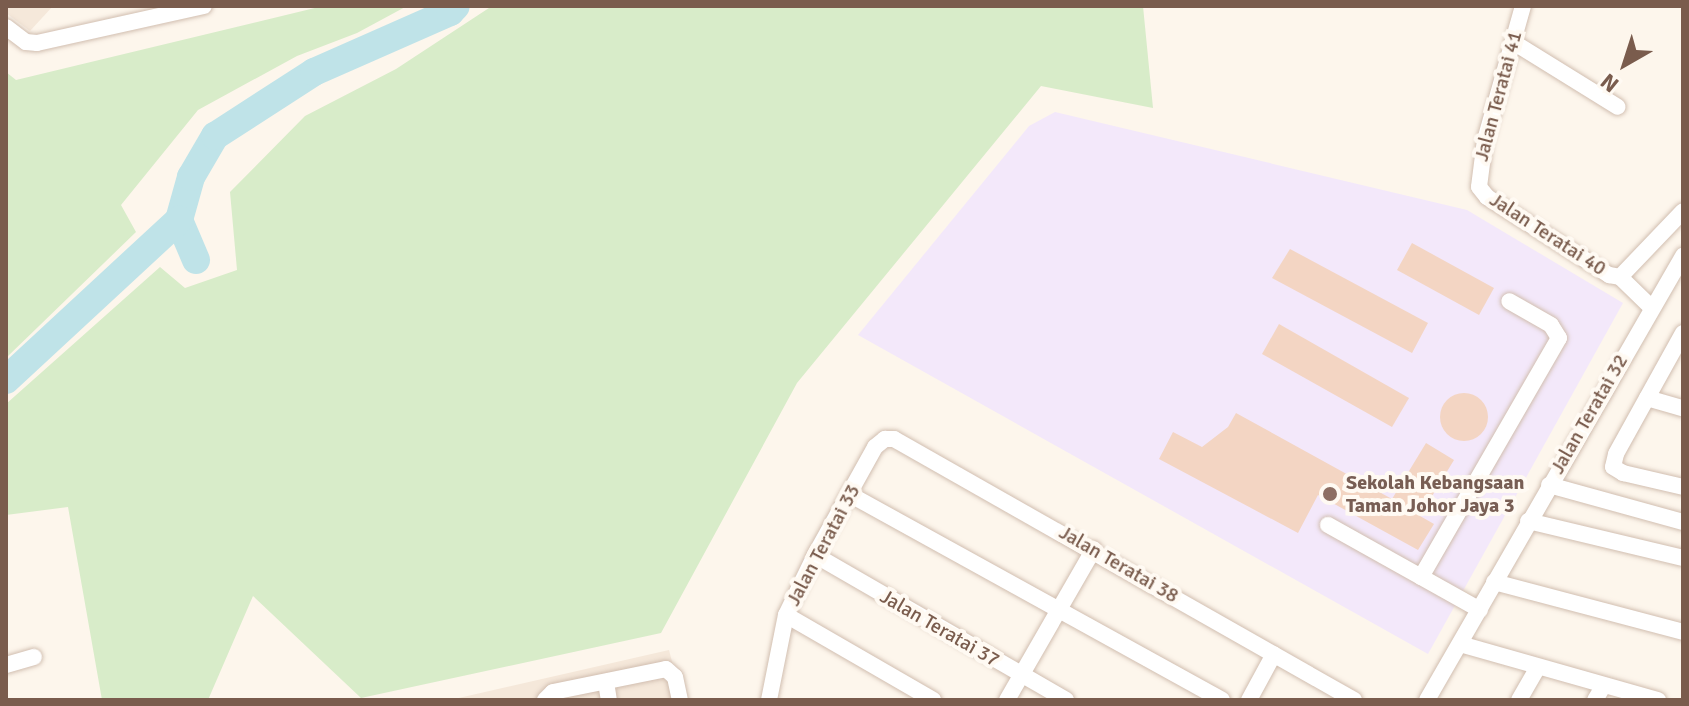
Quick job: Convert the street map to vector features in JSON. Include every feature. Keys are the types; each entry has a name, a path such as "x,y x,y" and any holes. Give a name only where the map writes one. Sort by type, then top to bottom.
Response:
{"street":[{"path":"6,27 26,42 37,43 204,6"},
{"name":"Jalan Teratai 41","path":"1479,187 1485,140 1523,6"},
{"path":"1513,42 1618,107"},
{"name":"Jalan Teratai 40","path":"1479,187 1487,197 1609,275 1620,277 1651,307"},
{"path":"1620,277 1683,211"},
{"name":"Jalan Teratai 32","path":"1427,700 1683,256"},
{"path":"1421,577 1559,338 1551,325 1509,301"},
{"path":"1683,333 1616,454 1613,467 1623,473 1683,487"},
{"path":"1647,398 1683,408"},
{"name":"Jalan Teratai 38","path":"880,442 894,439 1094,549 1343,697"},
{"name":"Jalan Teratai 33","path":"769,700 786,615 815,555 880,442"},
{"path":"1549,485 1683,522"},
{"path":"849,494 1222,700"},
{"path":"1528,521 1683,558"},
{"path":"1328,525 1480,610"},
{"path":"1007,700 1094,549"},
{"name":"Jalan Teratai 37","path":"815,555 1066,700"},
{"path":"1494,582 1683,632"},
{"path":"786,615 933,700"},
{"path":"1460,644 1538,667 1599,693 1658,700"},
{"path":"1249,700 1274,654"},
{"path":"6,665 34,657"},
{"path":"1519,700 1538,667"},
{"path":"545,700 553,692 666,669 675,677 680,700"},
{"path":"606,682 609,700"}],"shaded area":[{"path":"6,6 53,6 30,31 6,13"},
{"name":"Sekolah Kebangsaan Taman Johor Jaya 3","path":"1055,112 1467,210 1623,303 1428,654 858,335 1029,126"},
{"path":"669,650 682,700 450,700"}],"green space":[{"path":"323,6 407,6 357,33 297,56 198,110 121,205 136,232 6,358 6,72 16,80"},
{"path":"492,6 1143,6 1153,108 1041,86 797,383 661,633 361,698 253,596 208,700 102,700 68,507 6,515 6,404 160,267 185,288 237,270 230,192 305,116 396,69"}],"building":[{"path":"1412,243 1494,288 1479,315 1397,270"},
{"path":"1290,249 1428,323 1412,353 1272,278"},
{"path":"1279,324 1409,398 1392,427 1262,354"},
{"path":"1464,393 1481,400 1488,417 1481,434 1464,441 1447,434 1440,417 1447,400"},
{"path":"1236,413 1392,499 1426,443 1454,460 1420,516 1434,524 1418,550 1318,495 1298,533 1159,459 1173,432 1202,447 1228,427"}],"waterway":[{"path":"196,260 179,220 191,177 215,136 314,72 450,12 456,6"},
{"path":"6,380 179,220"}],"place":[{"name":"Sekolah Kebangsaan Taman Johor Jaya 3","path":"1330,494"}]}
